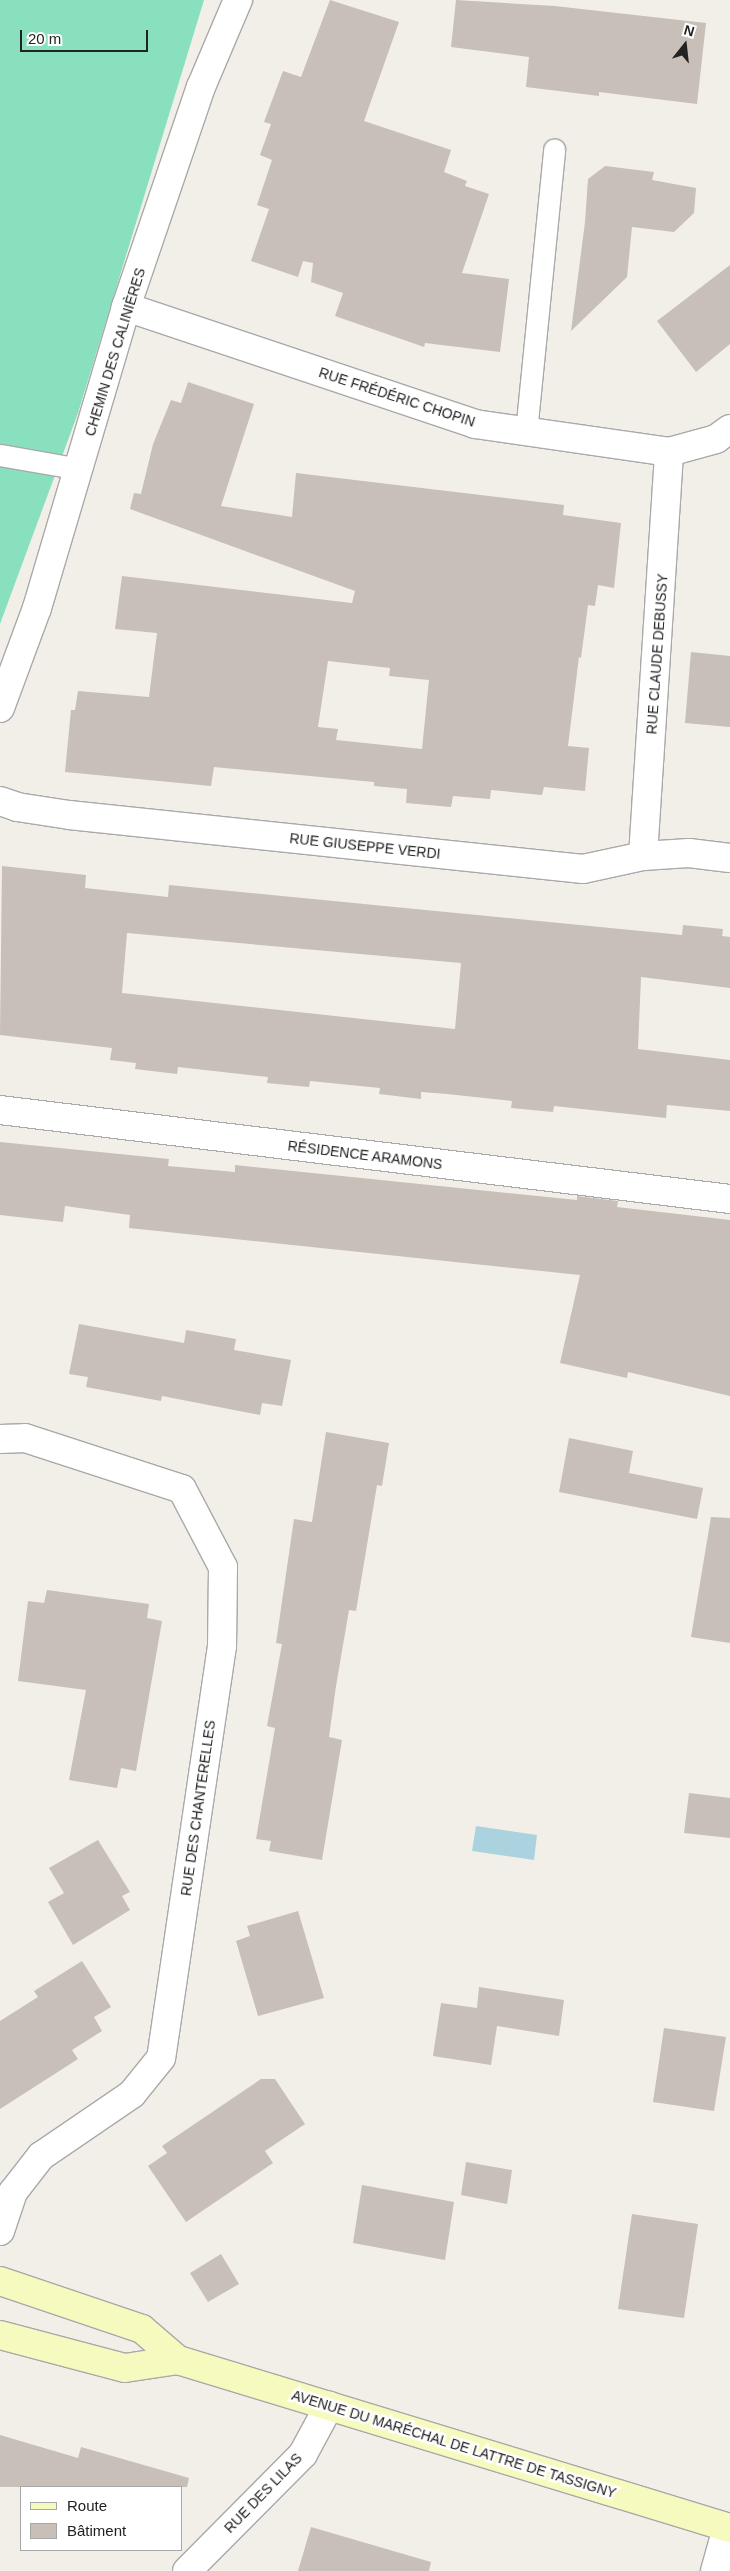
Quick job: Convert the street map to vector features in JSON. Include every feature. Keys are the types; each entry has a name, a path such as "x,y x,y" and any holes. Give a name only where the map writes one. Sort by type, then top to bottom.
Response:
{"main road":[{"name":"AVENUE DU MARÉCHAL DE LATTRE DE TASSIGNY","path":"0,2282 142,2329 178,2360 729,2528"},
{"name":"AVENUE DU MARÉCHAL DE LATTRE DE TASSIGNY","path":"0,2335 125,2368 178,2360"}],"street":[{"name":"CHEMIN DES CALINIÈRES","path":"0,708 38,608 126,307 201,88 238,0"},
{"name":"RUE FRÉDÉRIC CHOPIN","path":"126,307 475,424 669,452 716,439 730,429"},
{"name":"RUE CLAUDE DEBUSSY","path":"643,856 669,452"},
{"name":"RUE GIUSEPPE VERDI","path":"0,801 17,807 69,815 583,869 643,856 688,853 730,858"},
{"name":"RÉSIDENCE ARAMONS","path":"0,1110 730,1199"},
{"name":"RUE DES CHANTERELLES","path":"0,2231 13,2192 41,2156 132,2094 160,2058 222,1646 223,1567 182,1489 13,1439"},
{"name":"RUE DES LILAS","path":"187,2571 303,2454 329,2406"},
{"path":"715,2571 729,2528"}],"lane":[{"path":"526,432 554,149"},
{"path":"0,455 80,469"}],"green space":[{"path":"0,0 204,0 78,413 0,624"}],"water":[{"path":"476,1826 537,1835 534,1860 472,1851"}],"building":[{"path":"330,0 399,22 364,121 451,150 444,172 467,181 465,186 489,194 462,273 509,279 500,352 425,343 424,347 335,316 343,293 311,282 313,263 303,261 298,277 251,261 269,209 257,205 272,160 260,155 271,124 264,122 283,71 301,77"},
{"path":"456,0 555,6 706,23 697,104 599,92 599,96 526,87 529,57 451,47"},
{"path":"605,166 654,172 652,180 696,188 694,213 674,232 632,227 627,277 571,331 585,222 588,179"},
{"path":"730,265 730,344 696,372 657,321"},
{"path":"188,382 254,404 221,506 292,517 296,473 564,505 563,515 621,523 614,588 598,585 595,606 588,605 581,658 579,657 568,746 589,748 585,791 544,787 542,795 491,790 490,799 453,796 451,807 406,803 407,789 374,786 374,782 214,767 211,786 65,772 71,710 75,710 78,691 149,697 157,633 115,629 122,576 352,603 355,591 130,509 134,493 141,494 153,444 171,400 181,403","holes":["328,661 390,668 389,676 429,680 422,749 336,740 338,729 318,727"]},
{"path":"691,652 730,656 730,727 685,723"},
{"path":"2,866 86,875 85,888 168,897 169,885 682,935 683,925 723,929 722,936 730,937 730,988 641,977 638,1049 730,1060 730,1111 667,1105 666,1118 554,1106 553,1112 511,1108 512,1101 447,1094 421,1092 421,1099 379,1094 380,1088 310,1081 309,1087 267,1083 268,1077 178,1067 177,1074 135,1069 136,1063 110,1060 112,1048 0,1035","holes":["127,933 461,963 455,1029 122,993"]},
{"path":"0,1142 169,1159 168,1166 235,1172 235,1165 577,1200 577,1196 618,1201 617,1207 730,1220 730,1396 628,1372 627,1378 560,1363 580,1275 129,1228 130,1215 65,1206 63,1222 0,1215"},
{"path":"79,1324 184,1343 186,1330 236,1339 234,1350 291,1360 282,1406 262,1403 260,1415 162,1396 161,1401 86,1387 88,1377 69,1374"},
{"path":"326,1432 389,1443 382,1486 377,1485 356,1611 349,1610 336,1686 329,1737 342,1740 322,1860 269,1851 271,1841 256,1839 275,1728 267,1726 282,1644 276,1643 294,1519 312,1522"},
{"path":"569,1438 633,1451 629,1473 703,1488 697,1519 559,1492"},
{"path":"711,1517 730,1518 730,1643 691,1637"},
{"path":"47,1590 149,1604 147,1618 162,1621 136,1771 121,1768 117,1788 69,1780 86,1690 18,1681 28,1601 44,1603"},
{"path":"689,1793 730,1798 730,1838 684,1833"},
{"path":"98,1840 130,1892 122,1896 130,1910 73,1945 48,1902 64,1893 49,1868"},
{"path":"298,1911 324,1998 258,2016 236,1941 250,1936 247,1926"},
{"path":"82,1961 111,2007 94,2017 102,2031 72,2050 78,2059 0,2109 0,2021 38,1997 34,1991"},
{"path":"479,1987 564,2000 559,2036 497,2026 491,2065 433,2056 441,2003 477,2008"},
{"path":"664,2028 726,2037 714,2111 653,2102"},
{"path":"261,2079 275,2079 305,2124 265,2151 273,2163 186,2222 148,2166 167,2153 162,2146"},
{"path":"466,2162 512,2170 507,2204 461,2195"},
{"path":"362,2185 454,2202 445,2260 353,2243"},
{"path":"632,2214 698,2224 684,2318 618,2309"},
{"path":"221,2254 239,2284 208,2302 190,2273"},
{"path":"0,2435 78,2458 81,2447 189,2478 187,2487 0,2487"},
{"path":"311,2527 431,2562 429,2571 298,2571"}]}
